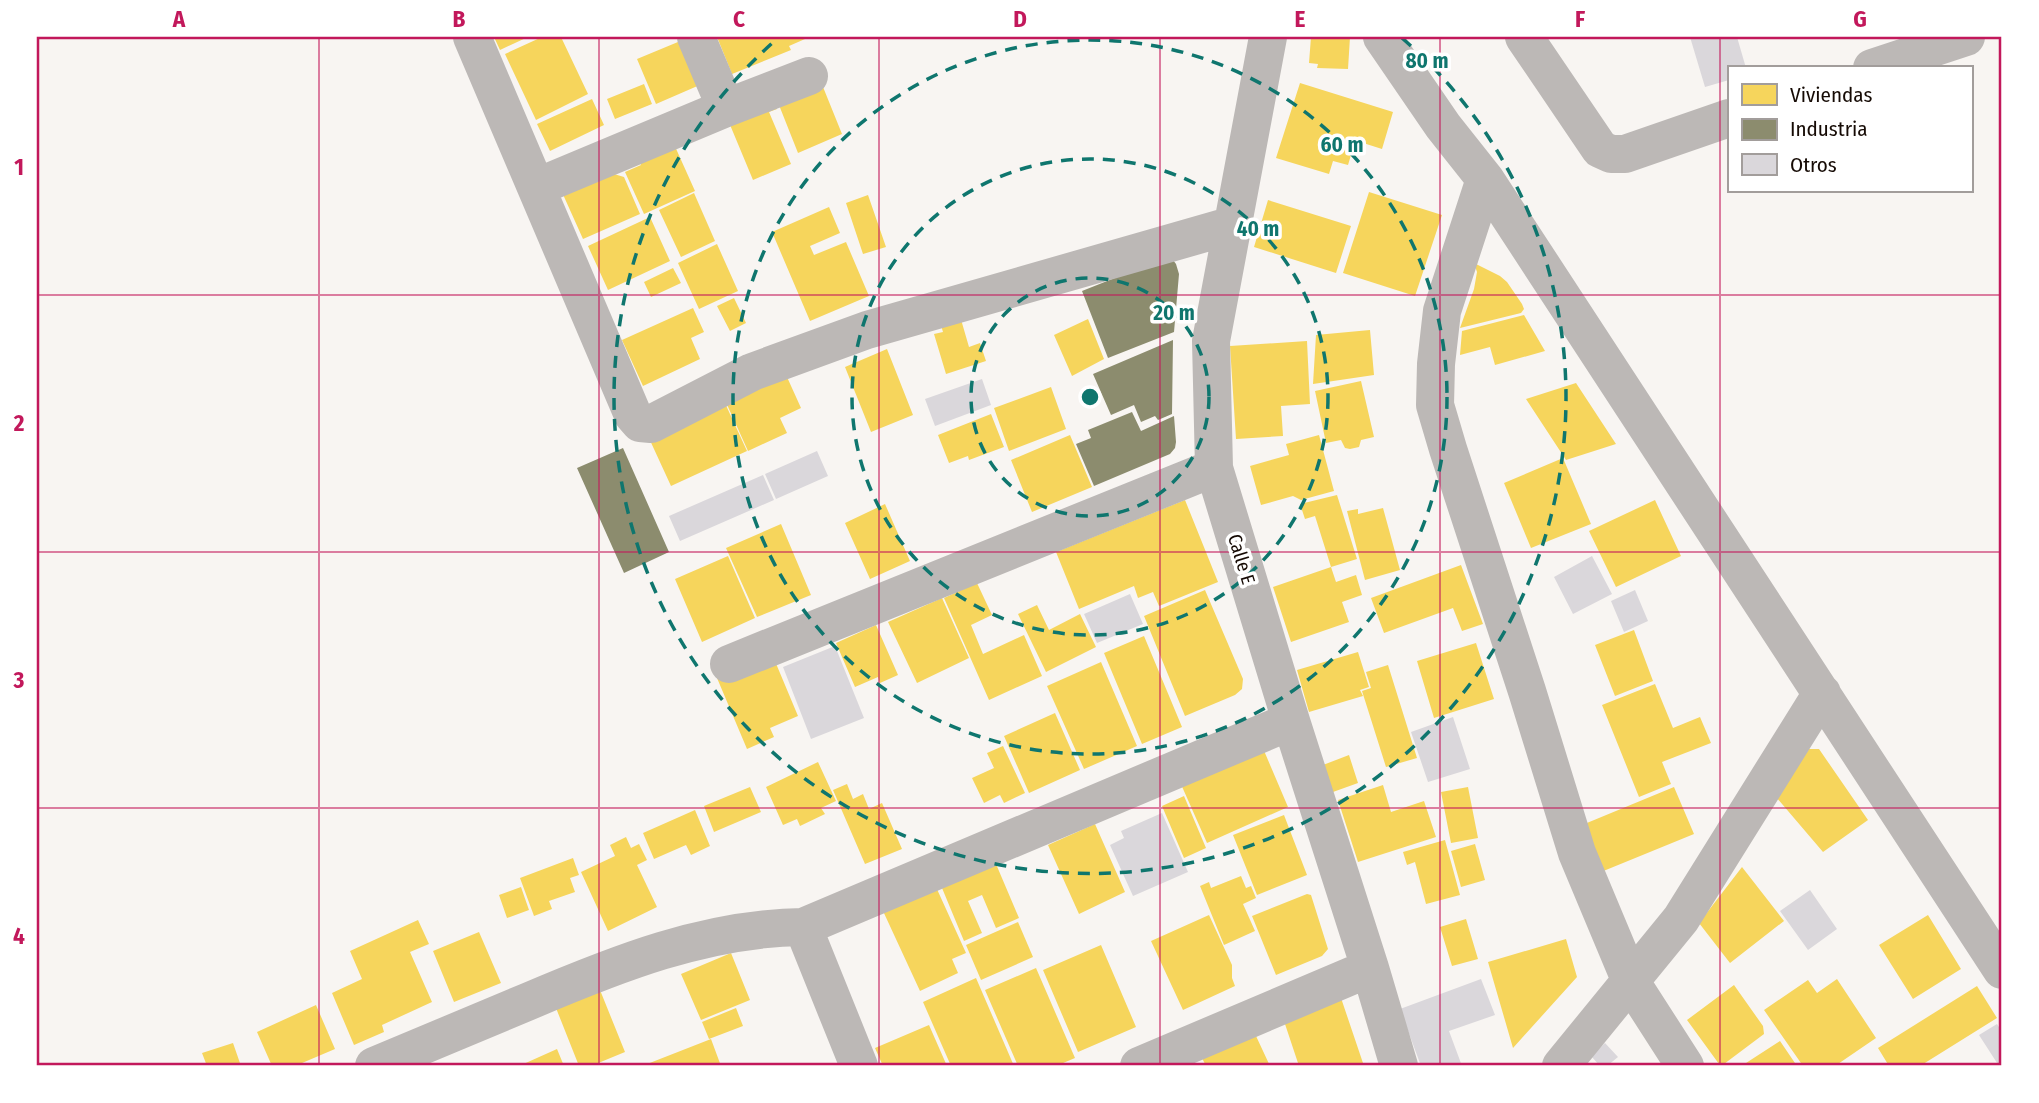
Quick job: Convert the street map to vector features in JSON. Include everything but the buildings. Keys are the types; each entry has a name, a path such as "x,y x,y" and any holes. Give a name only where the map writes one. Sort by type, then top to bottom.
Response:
{"street":[{"path":"472,37 633,415 640,423 652,424 752,372 867,330 1233,225"},
{"path":"696,37 726,108"},
{"name":"Calle E","path":"1268,37 1212,341 1214,468 1399,1066"},
{"path":"1382,37 1443,127 1485,179 2002,970"},
{"path":"1524,37 1600,149 1611,154 1625,154 1728,118"},
{"path":"1878,66 1956,38"},
{"path":"537,187 809,76"},
{"path":"1485,179 1442,311 1435,405 1577,853 1631,982 1685,1066"},
{"path":"729,664 1214,468"},
{"path":"1561,1066 1681,919 1822,693"},
{"path":"374,1066 590,975 683,943 726,933 803,926 1291,721"},
{"path":"803,926 859,1066"},
{"path":"1139,1066 1370,968"}]}
